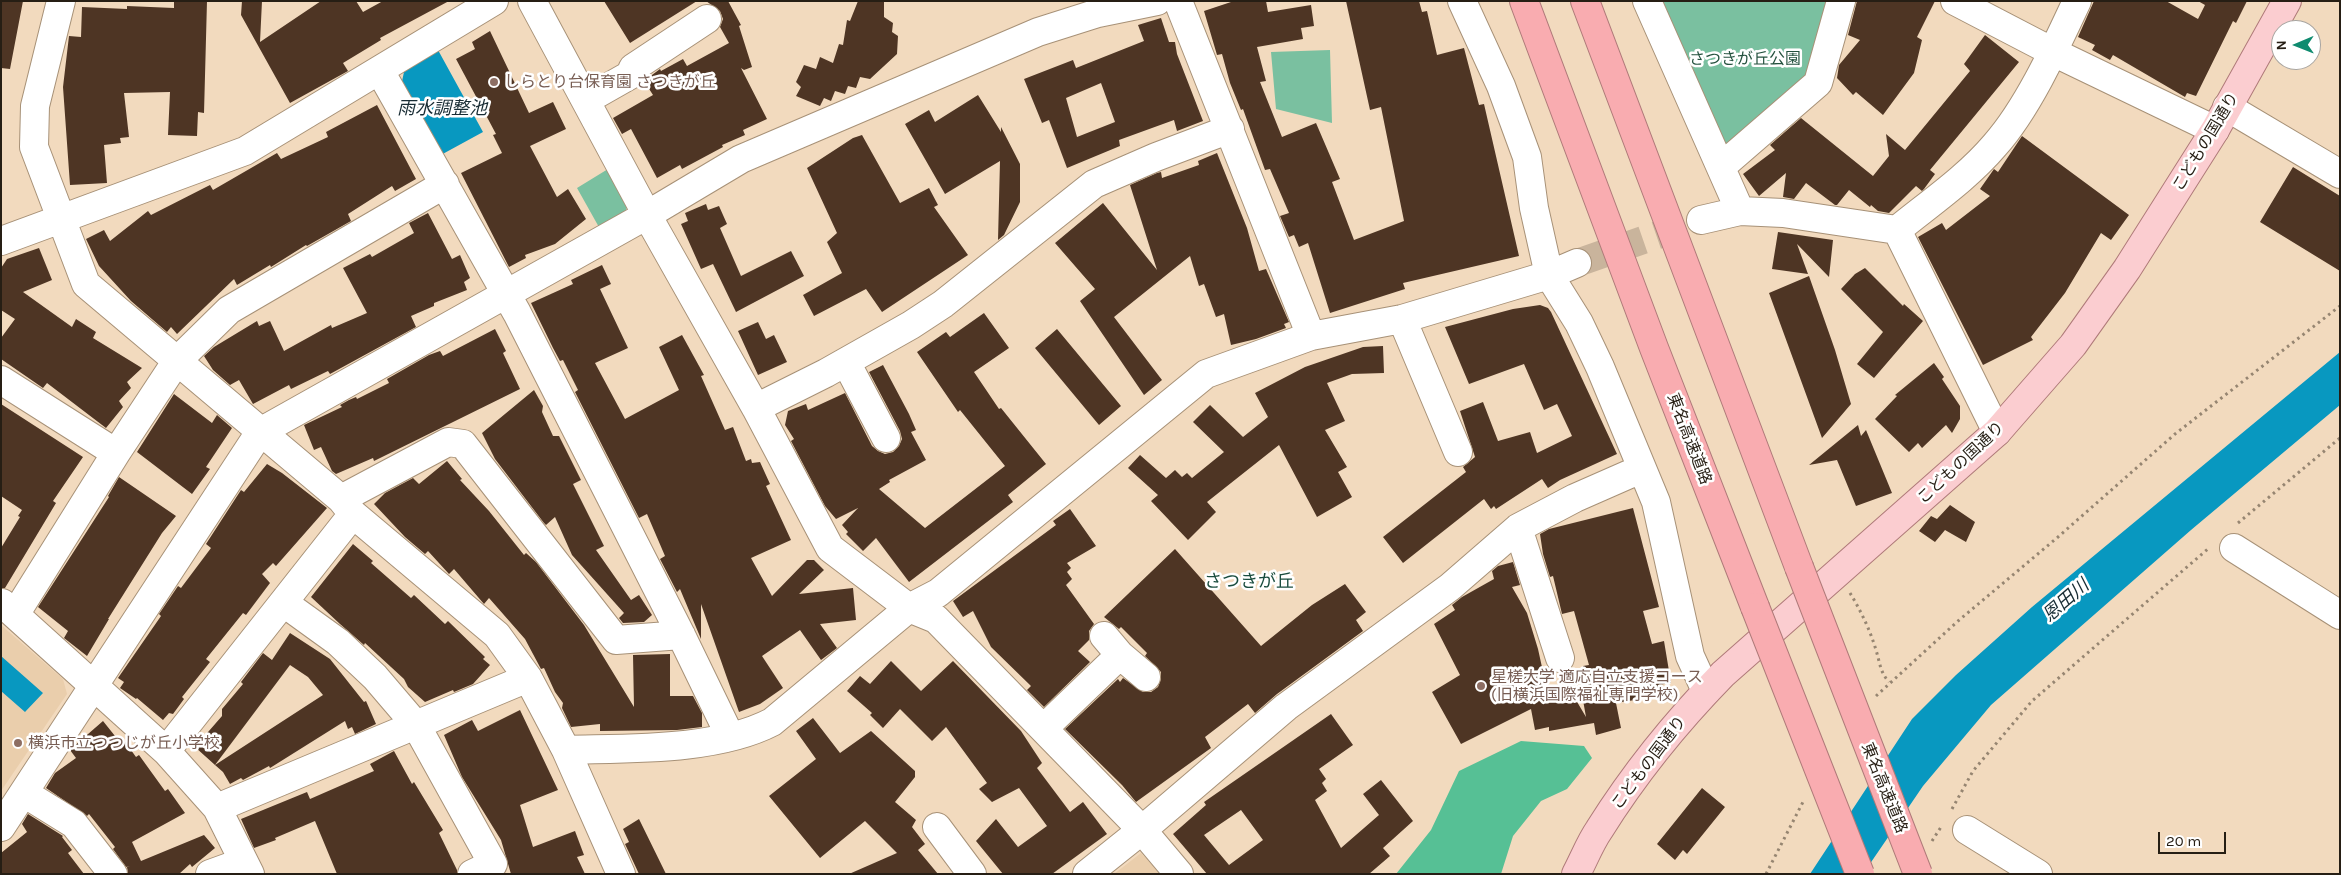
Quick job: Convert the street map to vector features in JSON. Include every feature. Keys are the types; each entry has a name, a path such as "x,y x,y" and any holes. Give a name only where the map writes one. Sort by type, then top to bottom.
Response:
{"highway":[{"name":"東名高速道路","path":"1524,1 1654,348 1860,874"},
{"name":"東名高速道路","path":"1584,1 1918,874"}],"main road":[{"name":"こどもの国通り","path":"1576,874 1599,830 1645,766 1706,690 1997,432 2072,345 2127,268 2221,118 2287,1"}],"street":[{"path":"61,1 35,106 34,146 86,284 497,634 528,678 566,750 621,874"},
{"path":"1,241 245,151 494,1"},
{"path":"532,1 647,215 756,408 830,548 909,608 936,620 1142,830 1179,874"},
{"path":"1,827 260,432 504,293 647,215 742,158 1038,32 1098,13 1157,1"},
{"path":"1178,1 1312,336"},
{"path":"1462,1 1501,86 1527,157 1534,208 1548,275 1579,323 1600,367 1656,502 1690,656 1706,690"},
{"path":"1646,1 1740,210"},
{"path":"1721,167 1818,83 1841,1"},
{"path":"1955,1 2053,52 2221,118 2340,174"},
{"path":"1701,220 1740,210 1783,214 1896,230 1959,180 1995,145 2010,127 2053,52 2077,1"},
{"path":"586,100 630,75 633,68 702,29"},
{"path":"380,71 517,313 682,635 730,736"},
{"path":"756,408 846,362 911,325 943,304 1094,184 1156,156 1230,129"},
{"path":"210,874 247,868 217,808 166,751 8,608 116,453 176,362 229,310 445,184"},
{"path":"1896,230 1997,432"},
{"path":"566,750 685,745 752,732 772,722 909,608 938,593 1206,374 1312,336 1402,319 1548,275 1577,263"},
{"path":"1402,319 1458,452"},
{"path":"846,362 886,438"},
{"path":"1,380 116,453"},
{"path":"166,751 284,603 346,507 448,442 463,444 616,640 682,635"},
{"path":"1087,874 1142,830 1286,707 1450,587 1518,528 1575,498 1641,469"},
{"path":"1518,528 1560,658"},
{"path":"2226,541 2340,615"},
{"path":"284,603 338,642 375,677 416,725 493,864 472,874"},
{"path":"1044,728 1112,645 1146,677"},
{"path":"217,808 528,678"},
{"path":"24,793 74,824 113,874"},
{"path":"1959,821 2038,874"},
{"path":"939,838 972,874"}],"path":[{"path":"1882,689 2175,434 2340,306"},
{"path":"1959,821 1973,771 2032,701 2226,541 2340,438"},
{"path":"1838,573 1858,606 1876,650 1880,669 1889,682"}],"shaded area":[{"name":"横浜市立つつじが丘小学校","path":"1,625 63,679 67,694 1,791"},
{"path":"1141,853 1160,874 1114,874"}],"green space":[{"name":"さつきが丘公園","path":"1653,1 1836,1 1813,79 1721,153"},
{"path":"1330,50 1332,123 1276,109 1271,52"},
{"path":"608,169 629,202 624,215 600,229 577,188"},
{"path":"1521,741 1584,746 1592,758 1567,789 1541,801 1513,836 1501,874 1396,874 1431,830 1459,771"}],"water":[{"name":"雨水調整池","path":"438,50 483,132 439,156 401,86 404,72"},
{"name":"恩田川","path":"2340,352 2340,405 2191,530 1991,705 1923,786 1863,874 1810,874 1912,719 1956,675 2032,607"},
{"path":"1,656 43,693 25,712 1,691"}],"building":[{"path":"1,1 23,1 10,69 1,68"},
{"path":"174,1 207,1 204,113 198,112 197,136 168,135 170,92 124,93 129,137 120,138 121,143 104,145 107,183 70,185 63,87 69,36 81,37 82,7 127,9 127,6 174,8"},
{"path":"242,1 262,1 260,42 321,1 356,1 363,12 383,1 449,1 380,38 381,40 343,63 348,71 290,103 241,15"},
{"path":"604,1 697,1 630,43"},
{"path":"706,1 728,1 741,25 739,26 752,67 744,70 741,68 767,119 743,130 745,135 722,145 723,147 682,169 680,165 657,178 631,129 622,134 613,118 653,95 644,81 660,69 661,71 683,59 687,66 729,43 720,27 723,19 720,11"},
{"path":"858,1 884,1 884,17 893,23 892,32 898,36 897,54 870,79 860,77 856,88 848,86 845,94 835,91 831,101 824,98 820,106 796,96 801,87 796,82 804,65 816,69 820,57 833,63 839,44 843,45 847,20 850,21"},
{"path":"1234,1 1266,1 1268,12 1311,5 1314,26 1301,28 1303,39 1257,47 1266,81 1260,82 1282,137 1316,123 1340,179 1332,182 1354,240 1404,221 1381,107 1370,110 1346,1 1419,1 1422,12 1427,11 1437,55 1464,48 1479,105 1484,104 1519,256 1403,283 1405,289 1330,313 1308,243 1299,247 1294,235 1289,237 1280,216 1289,213 1270,169 1265,170 1243,109 1241,110 1230,83 1222,54 1217,55 1204,11"},
{"path":"1857,1 1935,1 1917,37 1922,40 1914,73 1883,115 1856,92 1853,95 1837,78 1839,65 1860,40 1848,35"},
{"path":"2094,1 2166,1 2198,19 2205,5 2198,1 2247,1 2236,23 2233,21 2196,96 2187,93 2185,97 2113,55 2110,60 2092,50 2095,45 2078,37"},
{"path":"1161,18 1169,42 1175,42 1177,54 1203,121 1177,131 1174,120 1119,140 1120,146 1067,168 1049,120 1042,123 1024,79 1073,60 1076,68 1144,41 1138,25","holes":["1101,83 1115,122 1077,137 1066,98"]},
{"path":"490,31 529,113 553,102 566,129 530,146 557,197 568,189 586,219 555,244 525,255 526,258 509,267 461,173 502,153 493,135 496,134 456,59 475,49 472,42"},
{"path":"1985,35 2019,62 1930,170 1935,174 1924,189 1922,191 1916,186 1889,213 1878,211 1871,205 1870,207 1849,190 1835,205 1806,183 1794,199 1783,197 1786,173 1759,196 1743,174 1775,150 1770,145 1801,118 1873,176 1889,156 1886,134 1905,150 1970,71 1964,64"},
{"path":"978,95 1001,132 1001,127 1020,164 1020,202 1004,235 998,240 1000,161 945,194 905,124 929,110 935,122"},
{"path":"377,105 416,179 395,191 392,186 348,214 351,221 306,245 271,267 270,265 237,285 234,279 177,334 171,327 167,332 131,301 99,266 86,239 104,230 110,241 148,211 151,215 210,185 213,190 277,153 281,159 328,137 326,132"},
{"path":"862,135 900,203 929,188 938,205 934,207 968,255 882,312 866,289 814,316 803,295 842,273 827,242 837,233 807,168 853,138"},
{"path":"2022,136 2129,215 2111,240 2101,233 2065,293 2031,337 2033,340 1983,365 1918,237 1942,223 1946,230 1990,196 1980,189 1994,169 1998,172"},
{"path":"1217,153 1247,228 1259,271 1266,269 1289,322 1284,324 1286,328 1256,339 1231,345 1224,314 1216,317 1204,284 1199,286 1190,256 1114,317 1162,380 1144,395 1080,301 1095,289 1055,243 1103,203 1157,270 1130,185 1157,173 1161,172 1162,178 1199,165 1198,161"},
{"path":"2293,167 2340,196 2340,271 2260,222"},
{"path":"706,204 708,210 719,206 727,224 720,228 741,276 791,251 804,276 736,312 713,264 701,269 681,224 688,221 685,213"},
{"path":"428,213 452,259 460,255 470,278 464,282 467,290 434,303 434,306 411,316 416,327 330,374 328,371 291,389 289,385 253,404 239,380 230,385 213,370 204,356 214,347 257,321 259,326 270,321 284,351 331,325 332,328 367,313 343,268 370,254 372,257 414,233 409,223"},
{"path":"1778,232 1833,240 1829,277 1797,244 1808,274 1772,269"},
{"path":"39,248 52,280 23,292 72,327 76,319 96,332 93,338 142,368 127,382 131,388 119,401 123,407 106,428 47,383 43,388 1,359 1,338 15,319 1,310 1,268 7,259"},
{"path":"602,265 611,284 600,289 628,348 595,363 625,419 679,390 659,347 682,335 704,375 701,376 725,430 733,427 746,461 751,459 752,463 760,462 770,484 766,486 791,540 751,558 772,596 807,560 814,560 824,570 799,594 853,588 856,620 820,624 837,648 821,660 800,630 762,656 783,688 760,704 739,712 701,604 701,639 680,589 677,592 660,559 665,556 647,514 639,518 575,392 578,390 563,360 560,361 531,303 573,284 571,280"},
{"path":"1865,268 1903,306 1904,304 1923,321 1874,378 1857,364 1883,332 1841,289 1855,274"},
{"path":"1809,276 1835,350 1851,404 1822,438 1769,293"},
{"path":"1540,305 1548,308 1551,312 1617,454 1560,480 1548,488 1542,479 1496,509 1494,506 1491,509 1484,499 1403,563 1383,537 1466,472 1463,467 1475,457 1460,411 1483,402 1498,441 1530,432 1537,453 1572,436 1557,404 1544,410 1524,364 1469,384 1445,327 1513,309"},
{"path":"984,313 1009,348 974,372 999,409 1001,408 1046,464 1008,495 1013,502 909,582 876,538 863,551 846,534 848,532 842,525 858,508 836,519 825,506 791,441 794,439 785,425 788,411 806,404 808,410 845,393 872,446 885,454 893,452 899,446 902,439 900,431 869,372 883,365 909,414 916,430 911,432 926,460 889,480 890,482 879,489 925,528 1005,466 960,410 958,412 917,352 946,332 950,337"},
{"path":"758,322 766,339 774,335 787,362 758,375 738,331"},
{"path":"495,329 506,351 503,353 520,389 374,461 373,458 336,474 332,471 321,447 314,450 304,425 342,407 340,405 349,400 356,397 357,399 389,383 387,379 429,355 440,351 443,356"},
{"path":"1057,329 1121,406 1099,425 1035,348"},
{"path":"1383,346 1384,373 1352,374 1327,383 1345,421 1325,430 1347,467 1338,472 1352,497 1317,517 1279,445 1207,502 1216,512 1188,540 1151,501 1158,495 1128,468 1140,455 1166,478 1175,470 1182,477 1187,473 1192,478 1224,452 1193,422 1210,405 1243,437 1268,417 1255,393 1305,367 1363,347"},
{"path":"1934,363 1960,406 1960,419 1952,433 1946,425 1922,448 1918,443 1909,452 1875,419 1897,396 1895,395"},
{"path":"534,390 543,406 542,412 553,436 559,436 581,480 573,484 604,546 596,550 631,600 639,595 652,615 644,622 623,623 619,618 624,613 572,555 555,517 546,525 544,523 495,459 482,433"},
{"path":"174,394 212,423 217,415 232,428 206,467 210,469 192,494 137,452"},
{"path":"1,404 83,457 53,501 56,503 5,588 1,588 1,548 20,517 18,516 22,510 1,496"},
{"path":"1858,425 1861,436 1866,430 1892,493 1856,506 1837,460 1809,465"},
{"path":"447,461 462,479 460,480 489,511 524,555 526,553 536,562 584,625 634,707 633,655 670,654 670,696 693,696 702,713 702,727 677,730 600,731 600,724 571,727 562,708 563,703 555,692 544,668 541,669 525,639 489,598 484,604 454,569 449,574 428,551 425,554 405,537 374,504 385,493 413,478 419,484"},
{"path":"267,464 282,473 327,508 276,566 273,563 262,574 270,583 246,615 243,613 206,659 210,662 182,697 184,699 173,714 169,713 163,720 137,698 120,688 124,682 118,678 161,616 159,614 178,586 181,588 211,548 206,544 241,490 244,492"},
{"path":"119,477 176,516 162,533 87,656 64,638 68,631 38,607 109,497"},
{"path":"1950,505 1975,522 1966,542 1945,530 1935,542 1919,531 1931,516 1937,519"},
{"path":"1633,508 1659,607 1643,611 1652,644 1664,641 1671,683 1658,685 1660,696 1616,703 1621,728 1596,735 1594,723 1549,731 1549,727 1535,730 1531,709 1461,744 1432,692 1460,675 1434,624 1455,610 1452,605 1462,597 1494,579 1492,571 1498,566 1513,562 1520,585 1512,587 1527,613 1538,649 1549,699 1573,695 1586,717 1578,672 1584,671 1583,666 1589,665 1574,611 1562,614 1553,576 1550,577 1543,554 1540,534 1549,529"},
{"path":"1070,509 1096,546 1067,563 1071,568 1067,572 1072,579 1066,585 1094,624 1089,631 1089,640 1078,651 1090,662 1044,707 1027,690 1031,686 991,647 973,611 963,617 953,601 1056,525 1053,521"},
{"path":"353,544 373,561 371,563 411,598 414,595 445,624 448,621 485,657 483,659 490,665 473,684 425,702 408,687 404,679 365,643 364,645 311,597"},
{"path":"1175,549 1261,646 1312,605 1345,584 1366,612 1356,620 1363,631 1277,694 1255,713 1248,704 1205,737 1211,748 1136,802 1122,785 1065,729 1118,679 1120,682 1123,678 1143,692 1151,692 1158,687 1161,672 1145,656 1147,653 1121,627 1119,629 1104,617"},
{"path":"290,633 330,659 364,702 366,701 376,724 355,734 352,727 348,729 345,721 270,768 269,766 243,780 241,778 230,784 223,772 215,765 195,747 222,716 222,709 243,684 241,682 263,653 272,660","holes":["290,665 308,677 323,695 215,765"]},
{"path":"891,661 921,691 953,661 1021,731 1042,763 1037,768 1070,812 1083,802 1107,834 1052,874 1003,874 976,841 996,819 1018,847 1047,826 1019,788 992,802 979,789 987,783 946,727 932,741 900,709 883,728 870,715 872,713 847,691 860,676 870,684"},
{"path":"520,710 558,790 520,805 533,847 575,831 584,855 577,857 585,874 511,874 501,840 462,777 444,735 472,720 478,731"},
{"path":"1331,714 1353,745 1319,769 1326,779 1322,783 1327,791 1315,800 1341,848 1379,815 1363,794 1381,780 1413,821 1383,848 1390,856 1369,874 1207,874 1173,834 1206,805 1204,802","holes":["1241,810 1263,840 1229,865 1204,835"]},
{"path":"813,718 840,753 871,731 915,771 915,777 895,802 916,820 912,827 925,844 918,850 938,874 849,874 897,853 865,821 820,858 769,796 816,759 796,731"},
{"path":"103,721 119,741 123,739 136,757 139,755 165,791 168,789 185,813 132,842 141,861 204,835 215,848 192,867 190,864 179,874 128,874 127,867 130,866 126,867 113,849 115,847 89,814 87,816 46,788 55,773 76,758 70,750"},
{"path":"394,751 412,784 414,782 443,830 439,833 457,870 457,874 337,874 315,821 275,838 276,840 254,848 241,819 307,792 310,799 374,771 370,764"},
{"path":"1702,788 1725,807 1687,854 1683,850 1675,860 1657,844"},
{"path":"28,814 63,836 72,850 68,853 84,874 1,874 1,853 27,832 22,824"},
{"path":"639,819 666,874 639,874 625,844 629,842 623,829"}],"tunnel":[{"path":"1577,263 1701,220"}],"place":[{"name":"しらとり台保育園 さつきが丘","path":"494,82"},
{"name":"星槎大学 適応自立支援コース (旧横浜国際福祉専門学校)","path":"1481,686"},
{"name":"横浜市立つつじが丘小学校","path":"18,743"}],"district":[{"name":"さつきが丘","path":"1249,582"}]}
